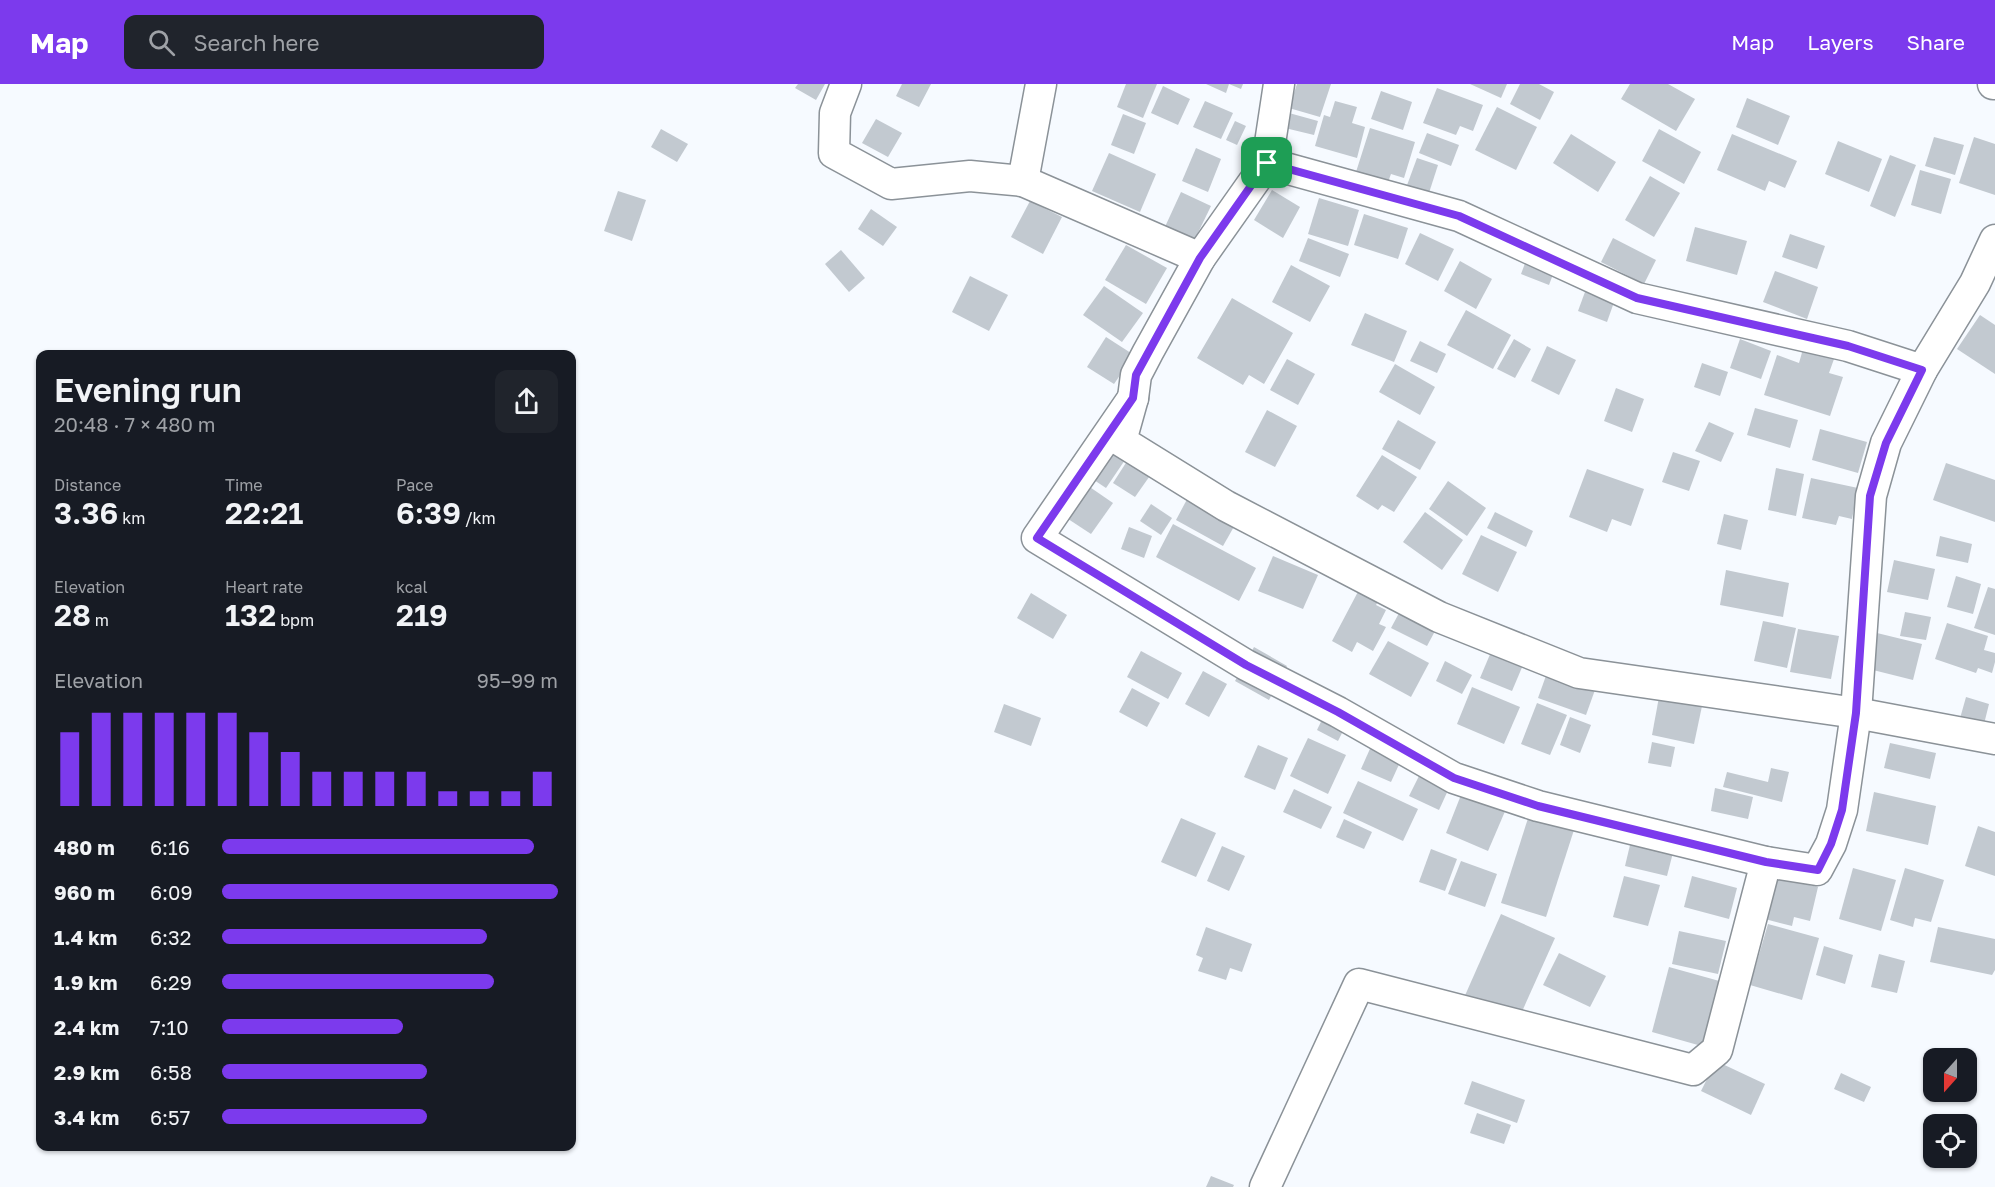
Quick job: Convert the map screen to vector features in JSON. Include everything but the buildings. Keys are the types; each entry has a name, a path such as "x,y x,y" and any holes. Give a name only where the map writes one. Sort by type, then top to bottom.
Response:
{"street":[{"path":"846,84 835,113 834,153 891,184 970,176 1023,181 1200,258"},
{"path":"1023,181 1041,84"},
{"path":"1279,84 1267,163 1200,258 1136,375 1133,398 1121,441 1226,506 1439,617 1579,673 1856,713 1995,739"},
{"path":"1267,163 1459,216 1637,298 1848,346 1922,370"},
{"path":"1133,398 1037,538 1246,665 1338,712 1454,778 1538,806 1766,862 1818,870 1831,844 1842,810 1856,713 1870,496 1886,443 1922,370 1975,283 1995,240"},
{"path":"1265,1187 1359,984 1693,1070 1717,1050 1766,862"}],"route":[{"path":"1267,163 1459,216 1637,298 1848,346 1922,370 1886,443 1870,496 1856,713 1842,810 1831,844 1818,870 1766,862 1538,806 1454,778 1338,712 1246,665 1037,538 1133,398 1136,375 1200,258 1267,163"}]}
